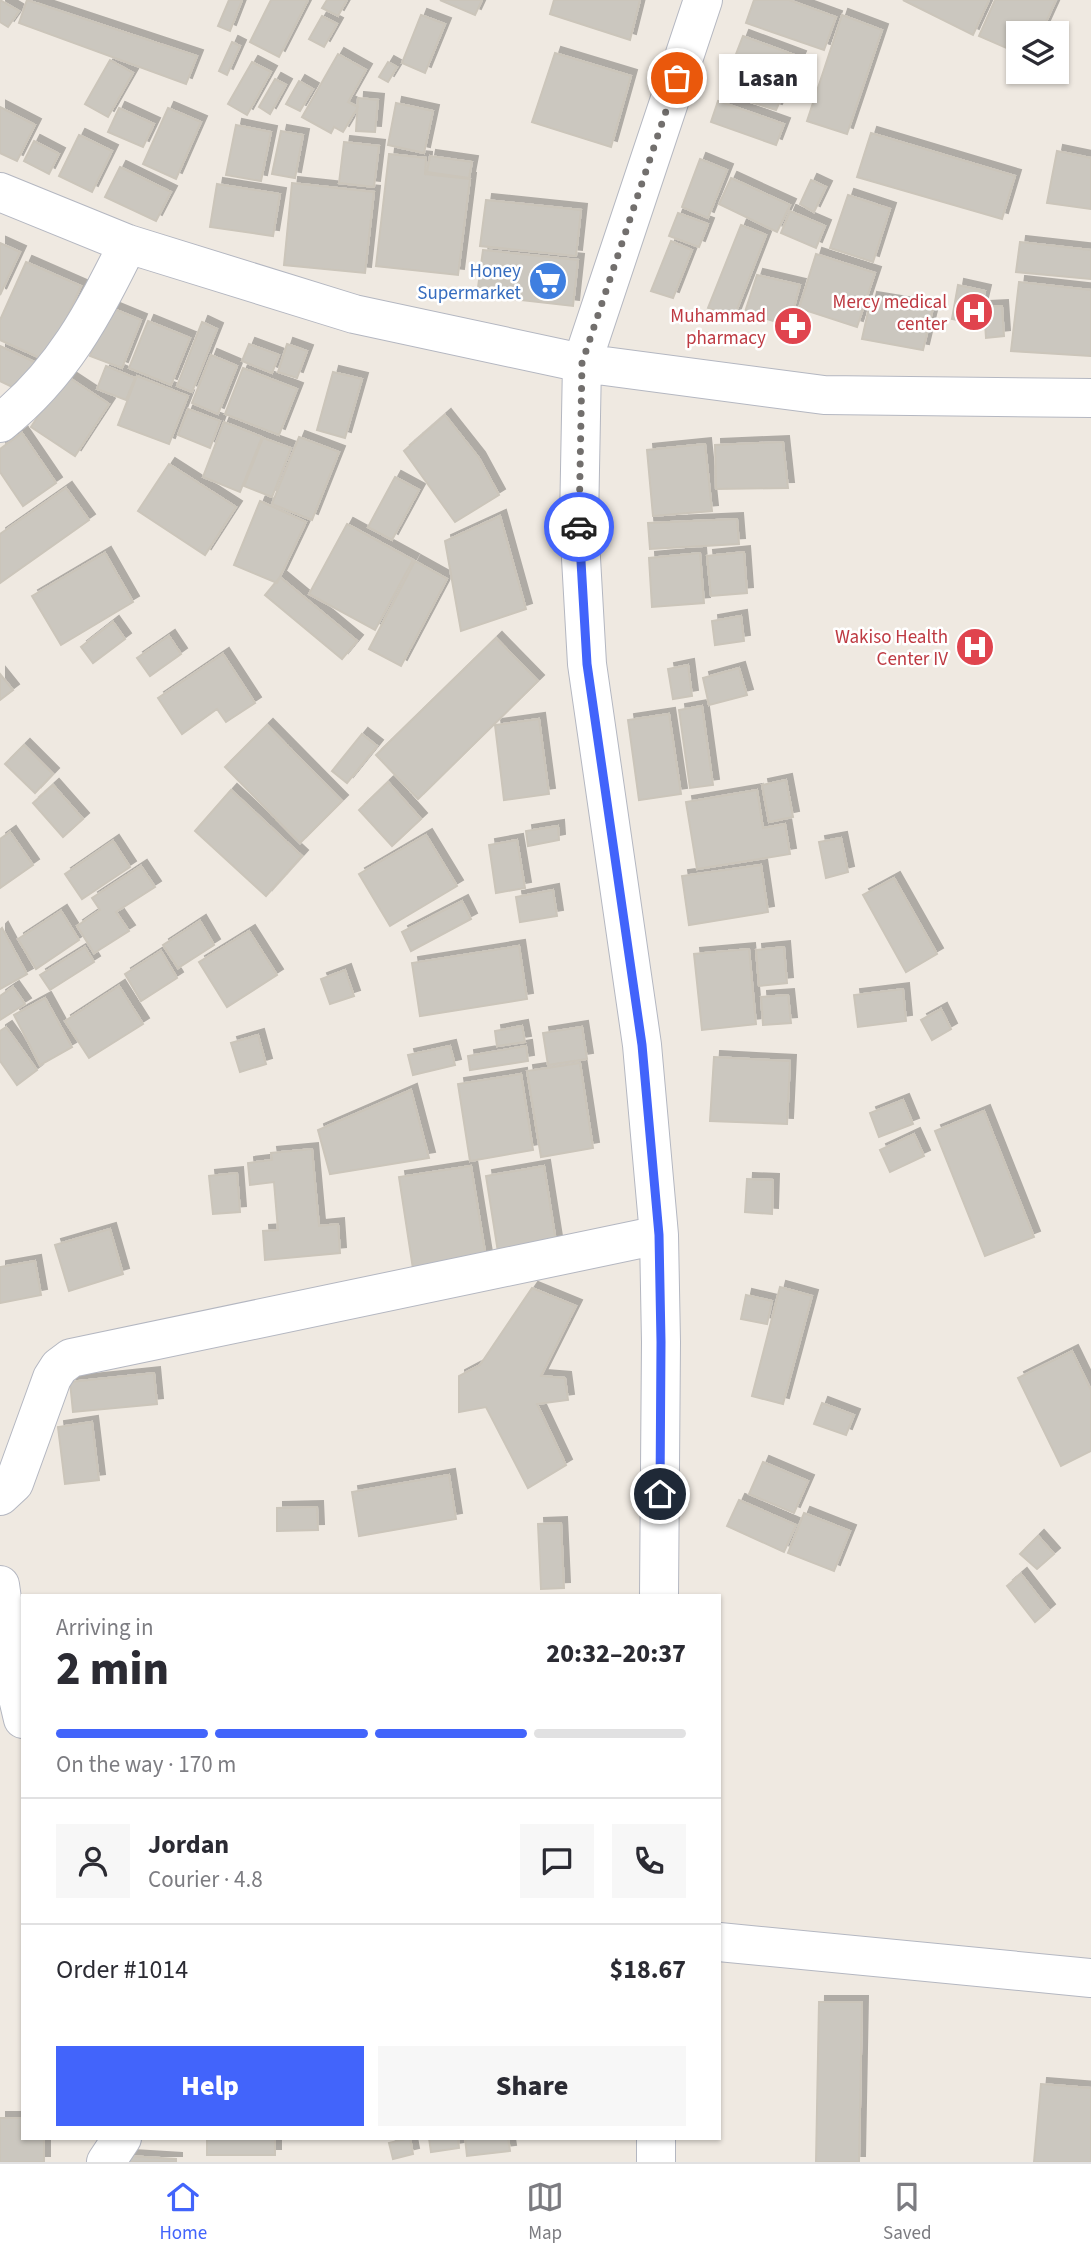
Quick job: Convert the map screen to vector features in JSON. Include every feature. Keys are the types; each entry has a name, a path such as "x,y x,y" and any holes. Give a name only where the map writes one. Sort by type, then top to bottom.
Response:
{"street":[{"path":"659,1594 659,1235 642,1045 587,664 579,523 582,363 703,0"},
{"path":"0,192 128,244 354,314 582,363 824,395 1091,398"},
{"path":"0,423 28,401 61,361 89,321 128,244"},
{"path":"0,1496 14,1483 52,1378 71,1358 659,1235"},
{"path":"0,1585 13,1677 21,1711"},
{"path":"721,1941 1091,1978"},
{"path":"106,2162 121,2140"},
{"path":"656,2140 656,2162"}],"building":[{"path":"0,0 19,11 8,27 0,22"},
{"path":"27,0 197,56 186,84 19,23"},
{"path":"229,0 242,0 230,31 218,26"},
{"path":"271,0 308,0 279,57 250,42"},
{"path":"327,0 347,0 338,16 322,8"},
{"path":"440,0 482,0 475,15"},
{"path":"554,0 640,0 630,40 550,14"},
{"path":"754,0 789,0 836,17 824,50 746,23"},
{"path":"903,0 989,0 973,35"},
{"path":"995,0 1056,0 1046,21 1006,21 1006,48 979,36"},
{"path":"421,15 445,24 425,73 402,63"},
{"path":"842,15 882,30 847,134 807,121"},
{"path":"322,16 337,24 324,47 309,39"},
{"path":"743,36 800,57 776,110 721,93"},
{"path":"232,42 240,46 227,75 219,71"},
{"path":"555,53 631,76 611,147 532,122"},
{"path":"338,54 366,70 348,102 358,107 343,132 334,127 331,133 302,117"},
{"path":"110,60 133,73 108,117 85,104"},
{"path":"252,62 271,72 247,115 228,104"},
{"path":"388,62 397,67 388,82 379,77"},
{"path":"275,79 286,85 270,114 259,107"},
{"path":"299,81 313,89 300,111 286,104"},
{"path":"358,98 378,100 375,132 356,131"},
{"path":"718,101 784,124 776,145 711,122"},
{"path":"396,103 433,111 424,153 388,145"},
{"path":"0,107 35,125 17,161 0,153"},
{"path":"119,108 154,124 143,147 108,132"},
{"path":"168,108 201,122 176,179 143,164"},
{"path":"236,125 271,132 261,181 226,175"},
{"path":"281,131 303,135 295,178 272,174"},
{"path":"871,133 1015,176 1002,219 857,177"},
{"path":"79,135 112,151 92,192 59,176"},
{"path":"34,141 59,154 49,174 24,161"},
{"path":"344,142 379,146 374,187 339,183"},
{"path":"1057,151 1091,158 1091,209 1047,203"},
{"path":"389,154 426,158 425,174 470,179 458,275 376,266"},
{"path":"430,156 472,162 469,178 427,172"},
{"path":"700,159 727,170 708,218 682,207"},
{"path":"120,167 171,192 156,221 105,197"},
{"path":"731,178 790,205 777,232 719,204"},
{"path":"811,180 826,187 814,212 800,204"},
{"path":"292,183 374,192 365,273 284,265"},
{"path":"217,184 280,194 273,236 210,227"},
{"path":"848,195 890,209 873,262 830,248"},
{"path":"486,200 581,210 576,256 480,246"},
{"path":"790,211 825,226 816,248 781,233"},
{"path":"678,213 708,224 699,247 669,236"},
{"path":"741,225 766,235 734,317 708,308"},
{"path":"671,241 692,250 673,298 651,291"},
{"path":"1020,242 1091,250 1091,279 1016,272"},
{"path":"0,243 20,252 0,295"},
{"path":"483,250 578,260 573,306 477,295"},
{"path":"816,254 875,273 857,327 799,308"},
{"path":"26,262 81,286 47,361 0,340 0,320"},
{"path":"757,275 800,285 789,326 745,312"},
{"path":"1019,282 1091,290 1091,356 1011,351"},
{"path":"958,285 985,291 977,324 952,319"},
{"path":"871,298 933,308 923,350 862,339"},
{"path":"1002,306 1004,336 986,338 984,307"},
{"path":"109,307 141,320 122,368 90,356"},
{"path":"148,321 190,338 171,385 129,368"},
{"path":"202,322 217,329 192,392 177,386"},
{"path":"249,344 279,355 272,373 242,361"},
{"path":"287,344 307,351 297,378 278,372"},
{"path":"0,346 43,366 29,395 0,381"},
{"path":"211,355 237,366 218,414 192,403"},
{"path":"106,366 135,378 126,400 97,389"},
{"path":"243,368 297,389 279,435 225,414"},
{"path":"333,372 362,379 345,438 317,430"},
{"path":"65,375 109,404 75,456 31,427"},
{"path":"137,376 188,396 169,444 118,425"},
{"path":"188,409 220,421 210,448 178,435"},
{"path":"445,415 479,458 499,495 455,522 404,451"},
{"path":"224,422 262,437 240,492 203,477"},
{"path":"22,433 56,483 23,506 0,472 0,449"},
{"path":"299,437 339,452 312,520 272,504"},
{"path":"263,438 291,448 272,497 244,486"},
{"path":"783,442 788,488 716,489 715,445"},
{"path":"705,444 712,511 653,516 647,450"},
{"path":"169,464 236,507 205,555 138,511"},
{"path":"395,477 419,490 392,540 368,527"},
{"path":"66,488 89,520 0,583 0,534"},
{"path":"260,501 306,522 277,583 234,565"},
{"path":"500,516 526,609 461,631 445,541"},
{"path":"737,519 739,544 650,549 648,523"},
{"path":"347,524 413,560 375,630 309,594"},
{"path":"744,552 747,593 711,596 707,556"},
{"path":"105,553 133,602 61,645 32,596"},
{"path":"700,553 704,603 652,607 649,558"},
{"path":"415,561 447,579 401,666 369,649"},
{"path":"280,577 357,641 342,659 265,595"},
{"path":"741,616 744,641 715,645 712,621"},
{"path":"113,622 125,639 93,663 81,647"},
{"path":"169,636 181,654 150,676 137,658"},
{"path":"496,638 538,681 418,799 376,755"},
{"path":"223,654 255,703 226,722 217,709 182,734 158,698"},
{"path":"688,665 692,696 673,699 668,669"},
{"path":"739,668 747,695 709,705 703,678"},
{"path":"0,674 13,690 0,700"},
{"path":"702,706 713,785 690,788 679,710"},
{"path":"669,714 681,794 639,800 628,720"},
{"path":"539,719 549,794 504,800 495,725"},
{"path":"267,725 342,801 300,843 225,767"},
{"path":"362,734 377,746 347,783 332,771"},
{"path":"24,745 53,774 35,793 5,764"},
{"path":"786,780 793,817 769,822 762,785"},
{"path":"388,782 421,819 392,846 359,810"},
{"path":"53,785 83,819 63,837 33,803"},
{"path":"231,790 302,856 266,896 195,831"},
{"path":"757,790 763,828 785,824 790,854 697,869 686,802"},
{"path":"558,826 559,840 528,846 526,831"},
{"path":"10,832 33,865 0,888 0,839"},
{"path":"426,835 457,886 390,926 359,874"},
{"path":"841,838 848,872 826,878 819,842"},
{"path":"517,840 525,888 496,893 489,845"},
{"path":"113,841 130,867 82,899 65,874"},
{"path":"761,865 768,912 689,925 682,876"},
{"path":"141,866 155,887 116,912 129,931 94,953 77,926 100,910 92,898"},
{"path":"894,878 937,954 906,972 863,895"},
{"path":"553,890 557,916 520,922 516,897"},
{"path":"462,901 471,919 411,951 402,932"},
{"path":"61,911 79,940 36,969 18,939"},
{"path":"200,921 214,945 178,968 163,945"},
{"path":"2,928 27,974 0,989 0,930"},
{"path":"249,931 277,975 227,1007 199,962"},
{"path":"519,946 527,999 420,1016 412,963"},
{"path":"85,947 94,962 50,990 40,975"},
{"path":"784,947 787,983 759,986 756,950"},
{"path":"749,949 756,1024 702,1030 694,954"},
{"path":"161,951 177,978 141,1001 125,974"},
{"path":"345,970 354,996 330,1004 321,979"},
{"path":"119,986 143,1024 89,1058 65,1021"},
{"path":"13,987 25,1004 0,1020 0,996"},
{"path":"903,989 906,1021 858,1027 854,995"},
{"path":"788,995 791,1023 763,1025 761,997"},
{"path":"45,998 72,1047 40,1065 14,1015"},
{"path":"941,1009 951,1029 932,1040 921,1020"},
{"path":"522,1026 525,1042 497,1046 495,1031"},
{"path":"6,1027 37,1070 17,1085 0,1061 0,1031"},
{"path":"582,1027 587,1059 548,1065 543,1033"},
{"path":"258,1035 266,1064 240,1072 231,1043"},
{"path":"450,1046 455,1065 413,1075 408,1055"},
{"path":"526,1046 528,1061 470,1070 468,1056"},
{"path":"714,1057 790,1061 787,1124 710,1121"},
{"path":"580,1063 593,1148 541,1157 527,1071"},
{"path":"521,1074 533,1150 470,1161 458,1084"},
{"path":"411,1090 429,1158 330,1174 318,1130"},
{"path":"903,1100 913,1124 879,1137 870,1113"},
{"path":"984,1111 1034,1237 985,1256 935,1131"},
{"path":"914,1134 924,1156 890,1172 880,1150"},
{"path":"312,1149 319,1226 338,1224 340,1253 265,1260 263,1231 278,1230 274,1182 250,1185 248,1163 272,1160 271,1153"},
{"path":"471,1166 488,1270 415,1282 399,1177"},
{"path":"544,1166 556,1242 498,1252 486,1176"},
{"path":"237,1173 240,1212 213,1214 209,1176"},
{"path":"747,1179 773,1180 772,1214 745,1212"},
{"path":"110,1229 123,1274 69,1291 55,1245"},
{"path":"35,1261 41,1295 0,1303 0,1267"},
{"path":"780,1287 812,1296 783,1404 752,1396"},
{"path":"532,1288 576,1306 541,1376 565,1378 568,1400 537,1404 566,1465 528,1488 486,1407 459,1412 459,1376 480,1365"},
{"path":"746,1295 772,1301 767,1324 741,1319"},
{"path":"1072,1351 1091,1390 1091,1451 1061,1466 1018,1378"},
{"path":"154,1373 157,1404 73,1412 70,1382"},
{"path":"822,1403 854,1415 846,1435 814,1424"},
{"path":"92,1422 99,1480 65,1484 58,1427"},
{"path":"763,1462 808,1481 794,1513 749,1494"},
{"path":"449,1475 456,1519 359,1536 352,1492"},
{"path":"739,1500 796,1525 784,1552 727,1526"},
{"path":"317,1507 318,1530 277,1531 277,1508"},
{"path":"804,1513 850,1531 834,1571 788,1553"},
{"path":"561,1523 564,1588 541,1589 538,1524"},
{"path":"1038,1536 1054,1554 1037,1569 1020,1554"},
{"path":"1021,1574 1049,1610 1035,1622 1007,1586"},
{"path":"819,2002 862,2002 859,2162 816,2162"},
{"path":"1041,2084 1091,2088 1091,2162 1034,2162"},
{"path":"0,2118 21,2118 21,2140 44,2140 44,2162 0,2162"},
{"path":"207,2140 275,2140 275,2155 207,2155"},
{"path":"410,2140 413,2154 393,2159 389,2143"},
{"path":"429,2140 458,2140 459,2148 431,2152"},
{"path":"465,2140 508,2140 510,2151 467,2156"},
{"path":"128,2156 176,2159 176,2162 128,2162"}],"way so far":[{"path":"579,527 582,363 677,78"}],"place":[{"name":"Lasan","path":"677,78"},
{"name":"Honey Supermarket","path":"548,281"},
{"name":"Mercy medical center","path":"974,312"},
{"name":"Muhammad pharmacy","path":"793,326"},
{"name":"Wakiso Health Center IV","path":"975,647"}],"route":[{"path":"579,527 587,664 642,1045 659,1235 660,1494"}]}
